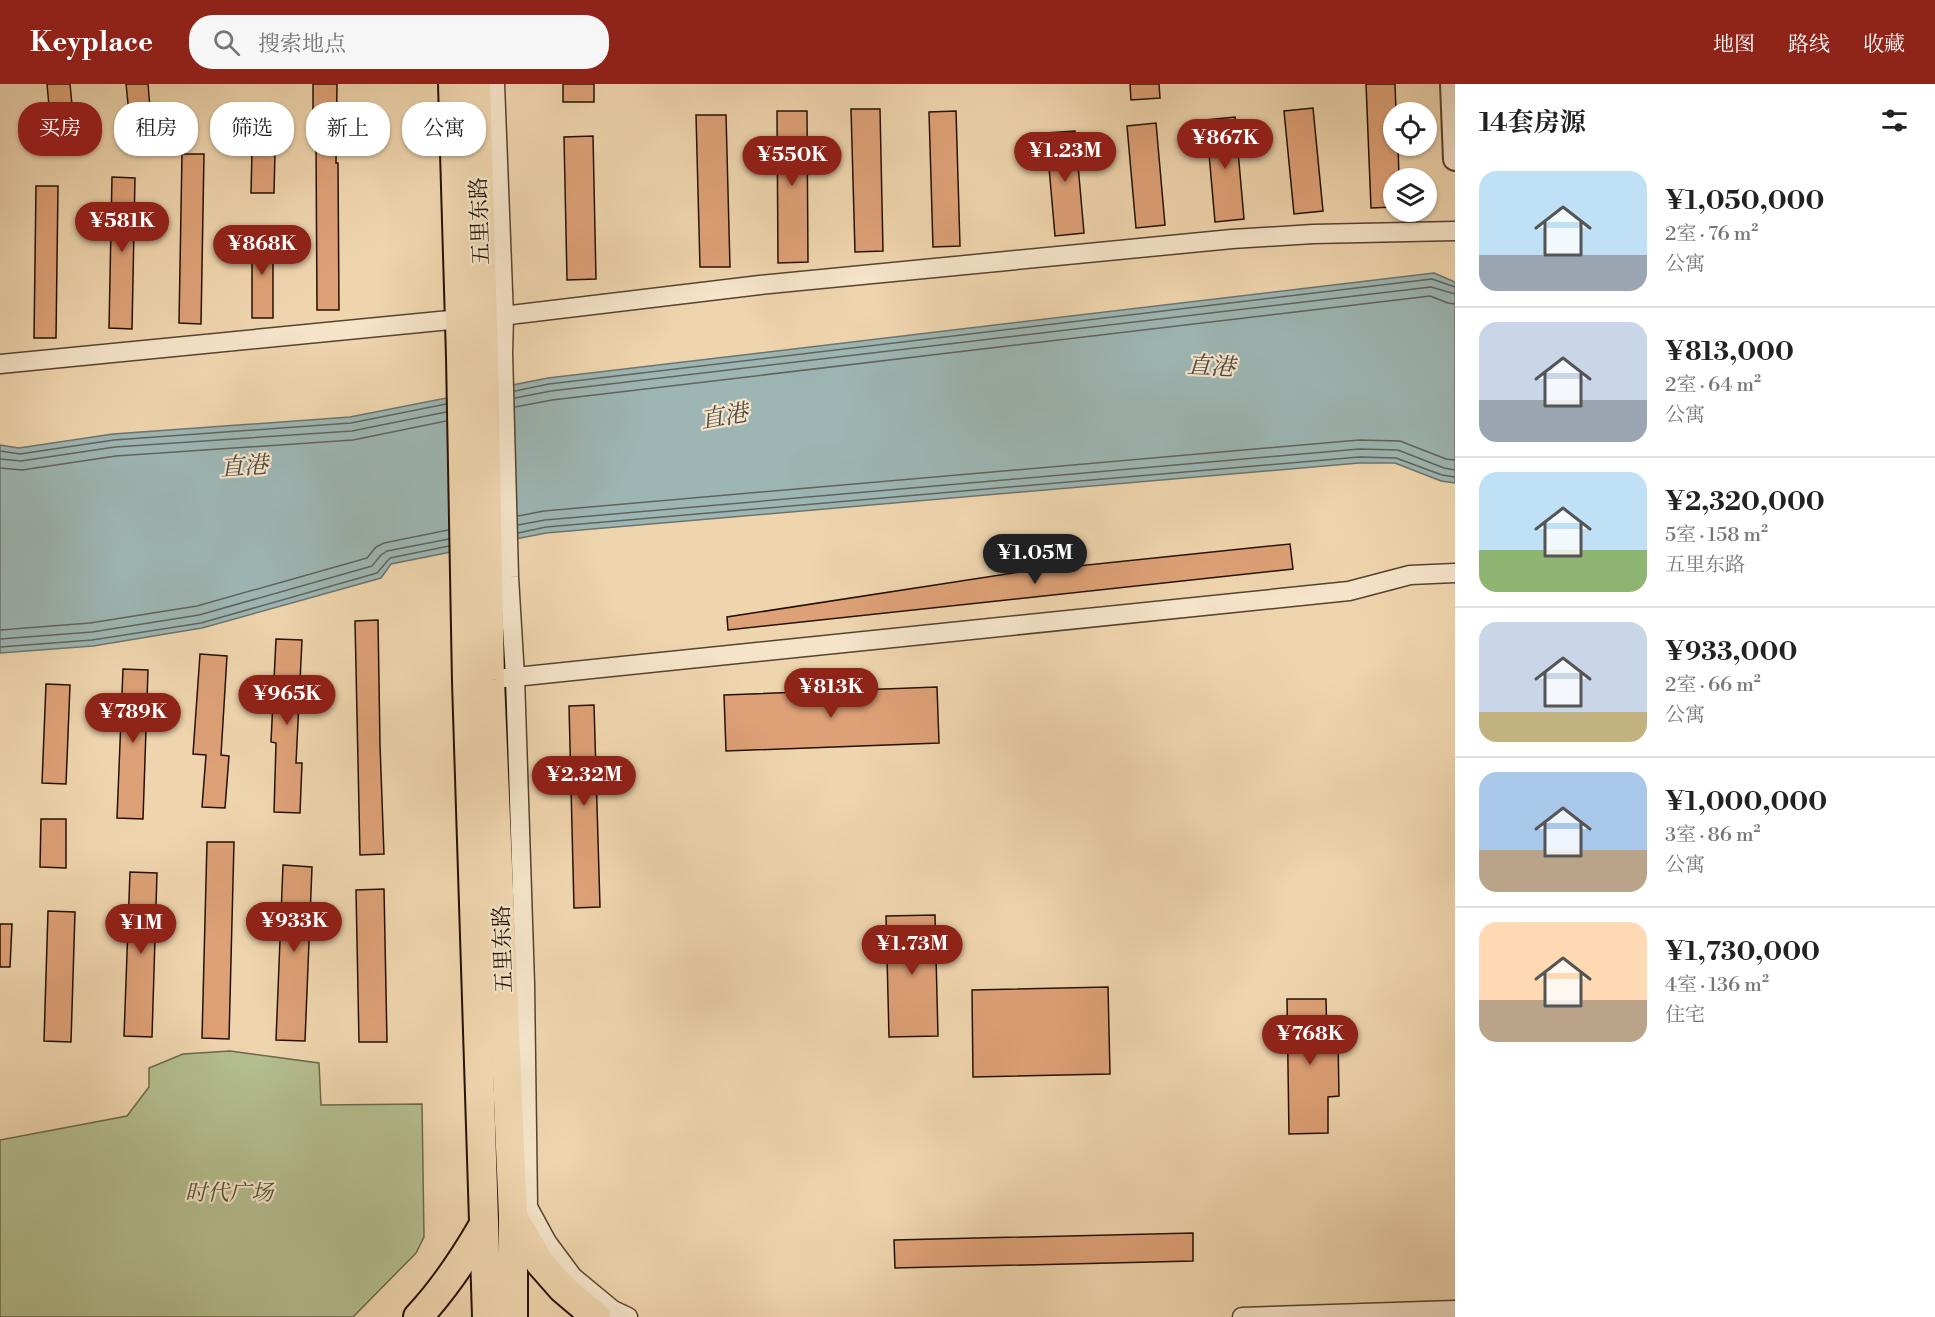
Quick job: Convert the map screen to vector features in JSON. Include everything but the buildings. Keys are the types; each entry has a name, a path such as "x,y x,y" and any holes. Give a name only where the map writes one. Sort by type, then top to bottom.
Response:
{"main road":[{"name":"五里东路","path":"453,84 482,318"},
{"name":"五里东路","path":"476,84 487,580 513,1216 513,1317"},
{"name":"五里东路","path":"486,1317 483,1226 491,680"},
{"path":"513,1216 540,1263 562,1288 596,1317"},
{"path":"418,1317 462,1263 483,1226"}],"street":[{"path":"482,318 495,84"},
{"path":"1452,84 1455,159"},
{"path":"0,364 482,318 760,285 1220,240 1313,234 1455,231"},
{"path":"628,1317 613,1310 573,1277 547,1242 528,1207 525,984 491,680 1349,591 1410,575 1455,573"},
{"path":"1242,1317 1455,1310"}],"green space":[{"name":"时代广场","path":"230,1051 319,1063 321,1105 422,1104 424,1237 416,1253 353,1317 0,1317 0,1140 127,1116 149,1087 149,1068 183,1054"}],"water":[{"name":"直港","path":"1434,273 1455,282 1455,483 1441,481 1395,463 1359,463 546,533 391,564 381,578 202,628 93,646 0,653 0,445 19,448 113,434 350,417 548,378"}]}
